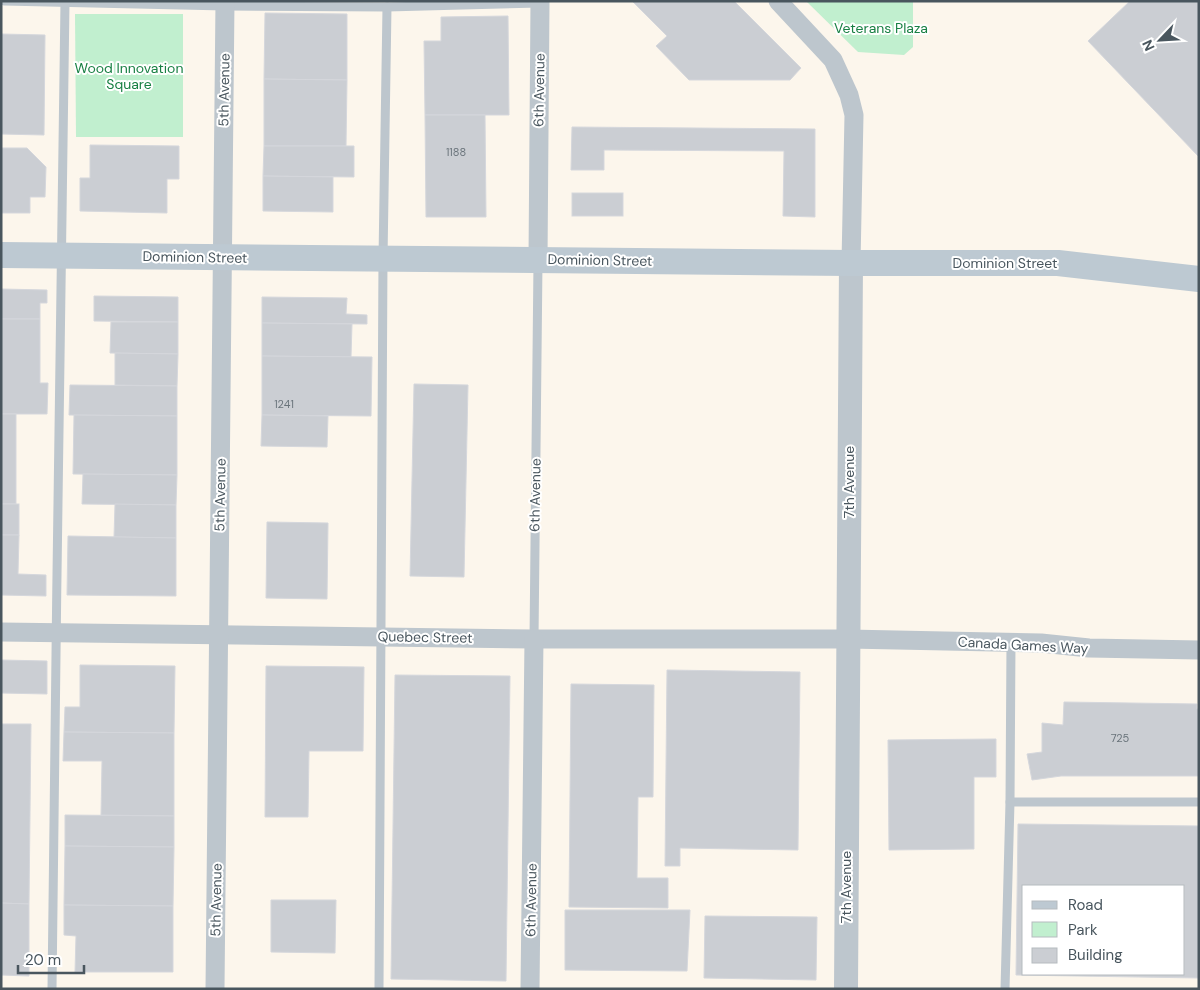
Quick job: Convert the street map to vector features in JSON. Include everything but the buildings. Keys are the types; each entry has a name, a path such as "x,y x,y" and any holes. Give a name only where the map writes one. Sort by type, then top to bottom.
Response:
{"main road":[{"name":"Dominion Street","path":"1,255 851,263 1058,263 1199,279"}],"street":[{"name":"7th Avenue","path":"778,1 833,60 849,95 854,115 851,263 846,989"},
{"name":"6th Avenue","path":"538,260 540,2"},
{"name":"5th Avenue","path":"215,989 225,4"},
{"name":"Quebec Street","path":"1,632 534,639 848,639"},
{"name":"6th Avenue","path":"530,989 534,639"},
{"name":"Canada Games Way","path":"848,639 1011,642 1089,648 1199,650"}],"lane":[{"path":"4,1 388,7 540,2"},
{"path":"52,989 58,632 60,255 65,2"},
{"path":"379,989 382,258 388,7"},
{"name":"6th Avenue","path":"534,639 538,260"},
{"path":"1005,989 1010,802 1011,642"},
{"path":"1010,802 1199,802"}],"shaded area":[{"path":"1,1 1199,1 1199,989 1,989"}],"green space":[{"name":"Veterans Plaza","path":"806,1 913,1 913,47 904,55 858,52"},
{"name":"Wood Innovation Square","path":"75,14 183,14 183,137 76,137"}]}
